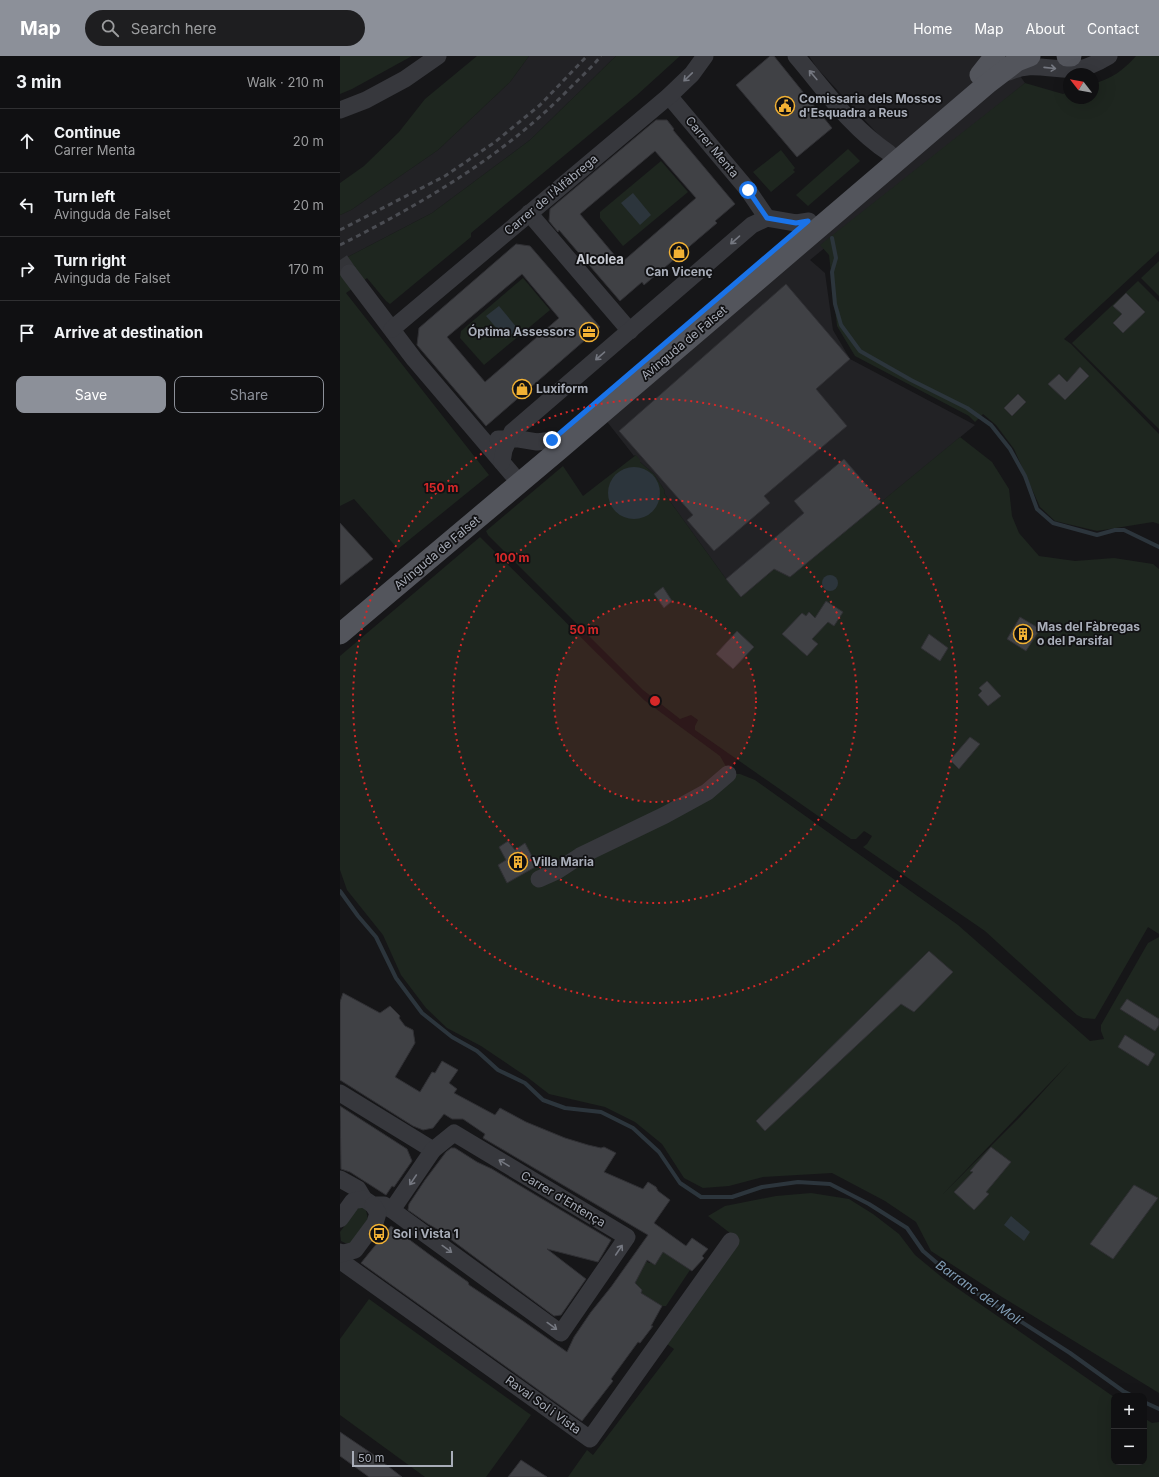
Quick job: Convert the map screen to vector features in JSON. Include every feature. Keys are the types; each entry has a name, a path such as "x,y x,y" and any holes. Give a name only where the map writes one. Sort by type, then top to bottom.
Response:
{"main road":[{"path":"983,79 995,56"},
{"name":"Avinguda de Falset","path":"340,634 566,444 983,79 1003,56"},
{"name":"Avinguda de Falset","path":"340,619 507,468 552,440 888,153 983,79 1017,61 1030,56"}],"street":[{"path":"340,110 366,100 405,79 438,56"},
{"name":"Carrer de l'Àlfàbrega","path":"392,330 668,96 692,74 705,56"},
{"path":"796,56 843,113 875,144 888,153"},
{"path":"983,79 1018,67 1079,69 1095,64 1109,56"},
{"name":"Carrer Menta","path":"668,96 748,190 767,218"},
{"path":"529,213 630,331"},
{"path":"507,468 504,450 512,432 752,225 767,218 796,223 808,221"},
{"path":"349,273 414,359 507,468"},
{"path":"480,437 492,439 519,439 537,442 552,440"},
{"path":"539,879 580,856 665,815 700,796 728,774"},
{"path":"340,1093 433,1150 392,1210 384,1205 353,1201 340,1219"},
{"name":"Carrer d'Entença","path":"392,1210 562,1333 598,1282 627,1237 454,1133 433,1150"},
{"path":"340,1178 358,1190 378,1213 375,1223 356,1250 341,1253"},
{"name":"Raval Sol i Vista","path":"341,1253 345,1264 590,1440 731,1241"}],"shaded area":[{"path":"340,56 412,56 340,94"},
{"path":"477,56 529,56 510,82 438,150 351,210 340,215 340,183 364,166 399,132 425,99"},
{"path":"529,56 616,56 530,140 432,213 340,261 340,215 351,210 438,150 510,82"},
{"path":"616,56 680,56 637,95 471,233 471,237 390,304 367,278 346,293 489,475 398,549 354,499 340,506 340,261 432,213 530,140"},
{"path":"809,56 1006,56 1025,83 810,260 825,273 833,330 850,359 975,425 790,577 774,569 741,597 726,579 664,493 665,491 654,474 640,462 635,455 634,456 601,414 896,154 817,68"},
{"path":"1136,56 1159,56 1159,251 1064,339 1071,344 1159,434 1159,524 1153,522 1097,531 1055,521 1040,507 1014,449 996,425 983,414 975,422 969,416 855,356 837,326 829,255 820,245 1025,83 1063,94 1063,104 1099,104 1099,82 1117,73"},
{"path":"848,149 860,161 808,206 796,195"},
{"path":"781,150 795,168 793,170 795,172 771,192 753,172"},
{"path":"661,161 688,192 623,246 600,218 600,212"},
{"path":"633,193 651,215 640,225 621,203"},
{"path":"1159,261 1159,296 1141,278"},
{"path":"523,278 550,310 484,365 460,338 461,331"},
{"path":"1138,281 1159,302 1159,429 1072,343"},
{"path":"499,306 518,329 506,339 486,316"},
{"path":"960,437 992,462 1009,489 1012,516 1019,533 1039,556 1075,561 1114,558 1153,564 1159,569 1159,934 1148,927 1095,1019 1083,1018 1077,1015 985,931 863,847 872,836 864,831 856,839 851,839 695,730 698,720 691,715 680,719 643,690 488,535 486,531 563,466 583,496 636,455 640,462 654,474 665,491 664,493 726,579 741,597 774,569 790,577"},
{"path":"629,467 639,467 649,471 656,478 660,488 660,498 656,508 649,515 639,519 629,519 619,515 612,508 608,498 608,488 612,478 619,471"},
{"path":"480,537 644,700 720,756 727,768 728,774 740,774 755,780 958,925 1090,1041 1104,1039 1101,1031 1101,1025 1148,943 1159,937 1159,1393 1002,1297 931,1251 916,1222 885,1201 832,1173 763,1177 729,1186 703,1188 684,1178 662,1144 635,1122 605,1107 549,1094 527,1077 481,1046 447,1028 426,1008 401,975 383,935 347,890 340,870 340,656","holes":["1070,1062 1019,1118 942,1195"]},
{"path":"830,575 836,577 838,583 836,589 830,591 824,589 822,583 824,577"},
{"path":"811,1193 849,1199 873,1214 899,1234 915,1255 944,1279 1111,1395 1111,1465 1147,1465 1147,1420 1152,1423 1159,1422 1159,1477 568,1477 587,1450 593,1455 674,1349 667,1344 739,1240 708,1216 725,1206 776,1196"},
{"path":"359,1208 366,1210 368,1219 351,1243 345,1243 341,1241 340,1232"},
{"path":"1011,1216 1030,1232 1024,1241 1004,1225"},
{"path":"662,1250 690,1270 666,1306 662,1306 641,1293 642,1290 635,1283 644,1265 635,1257 637,1254 649,1263 655,1265 662,1254"},
{"path":"369,1299 531,1415 486,1477 425,1477 340,1415 340,1339"}],"building":[{"name":"Comissaria dels Mossos d'Esquadra a Reus","path":"770,56 774,56 832,128 797,157 736,85"},
{"path":"656,120 667,120 674,129 673,130 735,204 715,221 717,223 644,285 642,282 620,301 559,230 558,232 549,221 550,209","holes":["655,151 696,198 621,263 580,214"]},
{"path":"516,244 530,246 600,327 486,426 417,345 419,328","holes":["522,274 559,318 485,382 447,337"]},
{"path":"786,284 850,359 816,389 847,426 764,496 770,503 714,551 687,520 693,515 619,431"},
{"path":"1126,293 1145,312 1123,333 1113,323 1122,314 1113,306"},
{"path":"1080,367 1089,376 1065,400 1048,384 1059,374 1067,382"},
{"path":"1018,394 1026,402 1012,416 1004,408"},
{"path":"844,459 881,502 790,577 774,569 741,597 726,579 804,513 794,501"},
{"path":"340,523 373,559 340,585"},
{"path":"663,587 672,601 664,608 654,594"},
{"path":"826,601 843,612 834,626 828,622 812,639 818,644 807,656 782,634 802,613 806,616 809,612 815,618"},
{"name":"Mas del Fàbregas o del Parsifal","path":"1020,617 1040,629 1026,651 1007,639"},
{"path":"737,631 754,647 733,669 716,654"},
{"path":"929,634 948,648 940,661 921,648"},
{"path":"987,681 1001,696 988,706 978,695 982,691 979,688"},
{"path":"970,737 980,744 959,769 950,760"},
{"name":"Villa Maria","path":"508,841 515,850 525,843 537,866 507,883 498,865 506,860 499,847"},
{"path":"929,951 953,972 914,1012 901,1004 765,1131 756,1121"},
{"path":"343,993 380,1013 390,1006 400,1016 399,1018 405,1026 413,1030 415,1043 395,1077 420,1092 432,1072 435,1073 442,1061 458,1070 449,1083 457,1089 454,1093 495,1115 500,1108 526,1122 565,1138 601,1148 604,1147 616,1153 604,1172 643,1189 648,1182 656,1187 658,1191 670,1200 654,1223 686,1246 692,1238 708,1249 702,1256 704,1258 692,1271 663,1252 655,1265 647,1260 635,1283 642,1290 641,1293 662,1306 651,1326 653,1326 640,1343 638,1342 611,1379 613,1381 582,1421 361,1263 391,1226 468,1282 469,1285 567,1352 574,1337 591,1312 611,1287 648,1235 483,1138 485,1134 463,1119 452,1119 444,1114 433,1128 423,1130 413,1126 340,1080 340,1002"},
{"path":"1127,999 1159,1019 1159,1025 1155,1031 1120,1009"},
{"path":"1125,1035 1155,1054 1148,1066 1118,1047"},
{"path":"340,1106 407,1149 412,1161 394,1187 392,1186 386,1195 350,1172 341,1169"},
{"path":"991,1147 1011,1162 986,1192 989,1194 974,1210 954,1192 973,1172 970,1171"},
{"path":"451,1148 455,1148 477,1162 492,1169 611,1240 598,1262 547,1249 586,1279 561,1315 554,1316 445,1235 446,1234 408,1210 409,1204 425,1180 446,1152"},
{"path":"1134,1185 1158,1198 1113,1259 1090,1244"},
{"path":"340,1432 371,1453 402,1477 369,1477 340,1456"},
{"path":"521,1460 547,1477 508,1477"}],"waterway":[{"path":"832,238 836,258 832,272 835,304 841,325 860,351 911,380 967,408 991,425 1010,449 1025,476 1037,509 1053,523 1097,535 1115,530 1124,530 1159,547"},
{"name":"Barranc del Molí","path":"340,891 358,916 376,937 396,978 422,1013 452,1037 477,1051 498,1070 525,1083 543,1100 565,1108 601,1112 633,1128 659,1152 680,1183 701,1197 732,1197 762,1187 798,1182 830,1184 869,1204 907,1228 923,1251 958,1281 1070,1353 1127,1393"},
{"name":"Barranc del Molí","path":"1147,1403 1159,1409"}],"tunnel":[{"path":"340,260 349,273"}],"railway":[{"path":"340,230 445,176 495,142 540,105 587,56"},
{"path":"340,245 403,212 491,156 546,112 601,56"}],"place":[{"name":"Comissaria dels Mossos d'Esquadra a Reus","path":"785,106"},
{"name":"Can Vicenç","path":"679,252"},
{"name":"Óptima Assessors","path":"589,332"},
{"name":"Luxiform","path":"522,389"},
{"name":"Mas del Fàbregas o del Parsifal","path":"1023,634"},
{"name":"Villa Maria","path":"518,862"},
{"name":"Sol i Vista 1","path":"379,1234"}],"district":[{"name":"Alcolea","path":"600,259"}],"route":[{"path":"552,440 808,221 796,223 767,218 748,190"}]}
